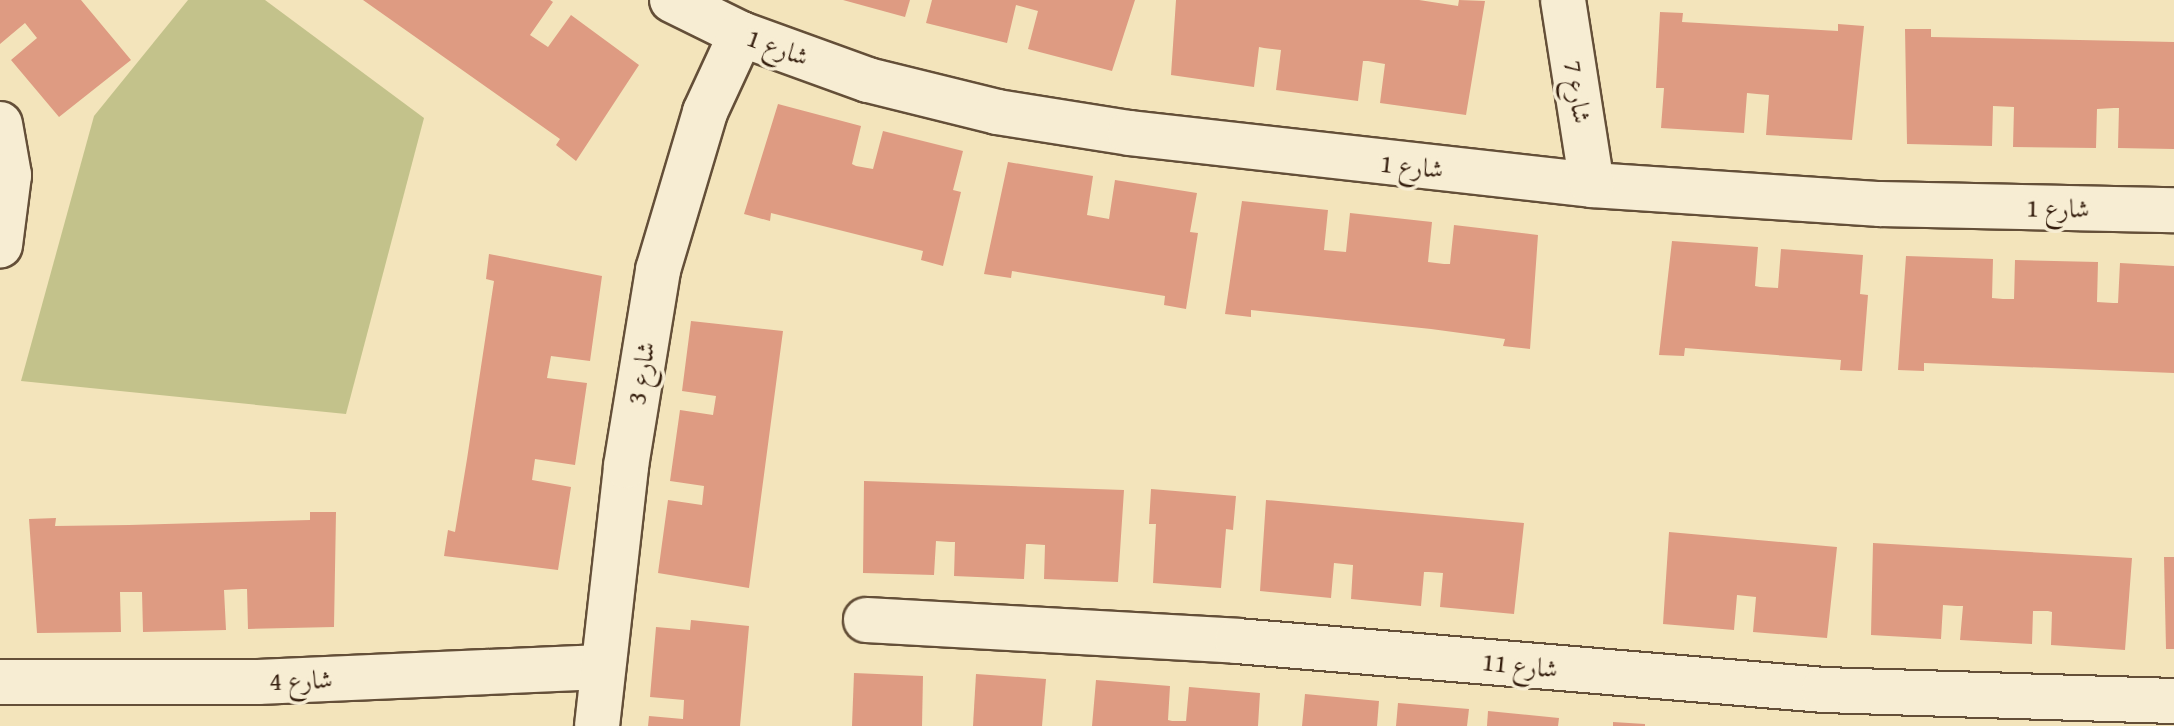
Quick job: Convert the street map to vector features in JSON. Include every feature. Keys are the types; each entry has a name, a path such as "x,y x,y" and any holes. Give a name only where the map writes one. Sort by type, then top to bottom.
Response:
{"street":[{"name":"شارع 1","path":"672,0 741,34 868,80 997,112 1361,161 1592,185 1880,204 2174,210"},
{"name":"شارع 7","path":"1563,0 1592,185"},
{"name":"شارع 3","path":"597,726 626,466 658,270 705,112 741,34"},
{"path":"0,124 7,141 9,175 0,245"},
{"name":"شارع 11","path":"866,620 1237,641 1824,690 2174,701"},
{"name":"شارع 4","path":"0,682 258,682 602,667"}],"shaded area":[{"path":"188,0 265,0 424,118 346,414 21,381 94,116"}],"building":[{"path":"0,0 81,0 131,60 59,117 11,60 37,38 25,23 0,44"},
{"path":"363,0 550,0 553,2 530,35 548,47 571,15 639,65 576,161 556,145 560,139"},
{"path":"843,0 910,0 905,17"},
{"path":"932,0 1135,0 1112,71 1028,49 1038,11 1016,5 1007,43 926,23"},
{"path":"1176,0 1419,0 1458,6 1459,0 1485,1 1466,115 1380,103 1385,64 1368,61 1363,61 1358,101 1276,90 1281,50 1259,47 1254,87 1171,75"},
{"path":"1660,12 1683,13 1682,22 1838,31 1838,24 1864,26 1852,140 1766,135 1769,95 1747,93 1744,133 1661,128 1664,88 1656,88"},
{"path":"1905,29 1931,29 1931,37 2174,42 2174,149 2118,148 2119,108 2097,109 2096,148 2013,147 2014,107 1993,106 1992,146 1907,144"},
{"path":"778,104 861,126 852,164 856,166 873,169 883,131 963,151 953,190 961,192 943,266 921,260 923,251 771,213 770,221 744,214"},
{"path":"1008,162 1093,176 1087,215 1109,219 1115,180 1197,193 1190,232 1198,233 1186,309 1164,305 1165,296 1012,271 1011,278 984,274"},
{"path":"1242,201 1328,210 1324,250 1346,252 1350,213 1432,222 1428,262 1444,264 1450,264 1454,225 1538,235 1530,349 1503,346 1505,339 1431,329 1251,310 1251,317 1225,314"},
{"path":"1672,241 1758,247 1755,286 1760,287 1778,288 1781,249 1863,255 1860,294 1868,295 1862,371 1840,370 1841,360 1685,348 1684,356 1659,355"},
{"path":"489,254 602,276 590,361 551,356 547,378 587,383 575,465 535,459 532,480 571,487 558,570 444,556 448,530 455,532 494,281 486,279"},
{"path":"1906,256 1993,259 1992,298 2003,299 2014,299 2015,260 2098,262 2097,302 2113,303 2118,303 2120,263 2174,266 2174,373 1924,363 1924,371 1898,370"},
{"path":"691,321 783,331 749,588 658,573 668,500 702,505 704,486 670,481 680,410 713,415 716,396 682,391"},
{"path":"864,481 1124,490 1118,582 1044,579 1045,545 1030,544 1026,544 1024,579 954,576 955,542 936,541 934,575 863,573"},
{"path":"1151,489 1236,496 1233,530 1226,529 1221,588 1153,583 1156,524 1149,524"},
{"path":"1266,500 1524,523 1514,614 1440,607 1443,573 1424,572 1421,606 1351,599 1353,565 1334,563 1331,598 1260,591"},
{"path":"310,512 336,512 334,627 248,629 247,589 242,589 224,590 226,630 143,632 142,592 120,592 121,632 37,633 29,519 56,518 55,526 129,525 310,520"},
{"path":"1669,532 1837,547 1827,638 1753,632 1756,597 1737,595 1734,630 1663,624"},
{"path":"1873,543 2132,558 2125,650 2051,645 2052,612 2048,611 2033,611 2032,644 1960,640 1963,606 1943,605 1941,639 1871,635"},
{"path":"2164,557 2174,557 2174,649 2166,649"},
{"path":"691,620 749,626 740,726 648,726 649,716 683,719 684,700 650,697 656,627 690,630"},
{"path":"854,673 923,676 922,726 852,726"},
{"path":"976,674 1046,679 1042,726 973,726"},
{"path":"1096,680 1170,686 1168,720 1172,721 1186,721 1189,687 1260,693 1258,726 1092,726"},
{"path":"1305,694 1379,701 1377,726 1302,726"},
{"path":"1398,703 1469,709 1467,726 1396,726"},
{"path":"1488,711 1559,718 1558,726 1487,726"},
{"path":"1613,722 1645,724 1645,726 1613,726"}]}
